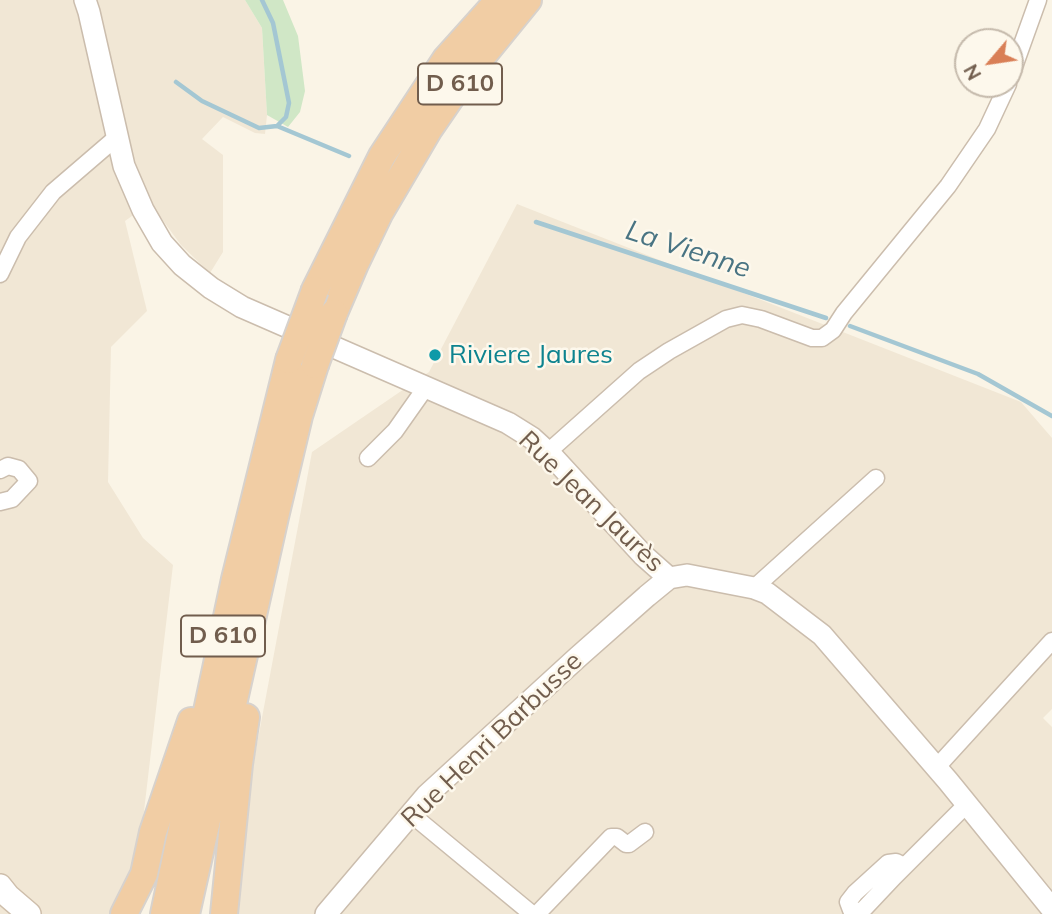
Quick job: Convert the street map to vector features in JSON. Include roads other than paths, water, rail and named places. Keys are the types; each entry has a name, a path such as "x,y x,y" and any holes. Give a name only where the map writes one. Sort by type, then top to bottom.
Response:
{"highway":[{"name":"D 610","path":"164,914 235,579 289,360 314,290 382,156 446,59 499,0"},
{"name":"D 610","path":"186,914 296,429 334,313 379,214 429,129 462,81 528,0"},
{"path":"124,914 144,874 153,832 187,734 235,579"},
{"path":"225,914 255,608"}],"main road":[{"path":"6,900 29,914"}],"street":[{"name":"Rue Jean Jaurès","path":"85,0 124,166 143,210 162,243 182,265 211,288 242,307 508,423 532,438 643,555 669,578 687,575 767,593 822,635 967,804 1052,909"},
{"path":"1024,39 1038,0"},
{"path":"548,452 639,370 726,319 742,315 761,319 812,338 822,338 834,330 844,313 948,186 988,129 1002,98"},
{"path":"0,274 18,237 53,192 117,137"},
{"path":"368,458 395,431 426,387"},
{"path":"0,486 0,470 8,466 19,469 29,481 12,499 0,502"},
{"path":"754,588 876,478"},
{"name":"Rue Henri Barbusse","path":"326,914 427,795 669,578"},
{"path":"936,768 1052,641"},
{"path":"862,912 967,804"},
{"path":"411,814 531,913 611,837 617,837 629,844 645,832"}],"waterway":[{"path":"262,0 273,23 289,103 286,117 277,126"},
{"name":"La Vienne","path":"176,82 202,101 259,128 277,126 349,156"},
{"name":"La Vienne","path":"536,222 826,318"},
{"name":"La Vienne","path":"850,326 978,374 1052,416"}],"place":[{"name":"Riviere Jaures","path":"435,355"}]}
